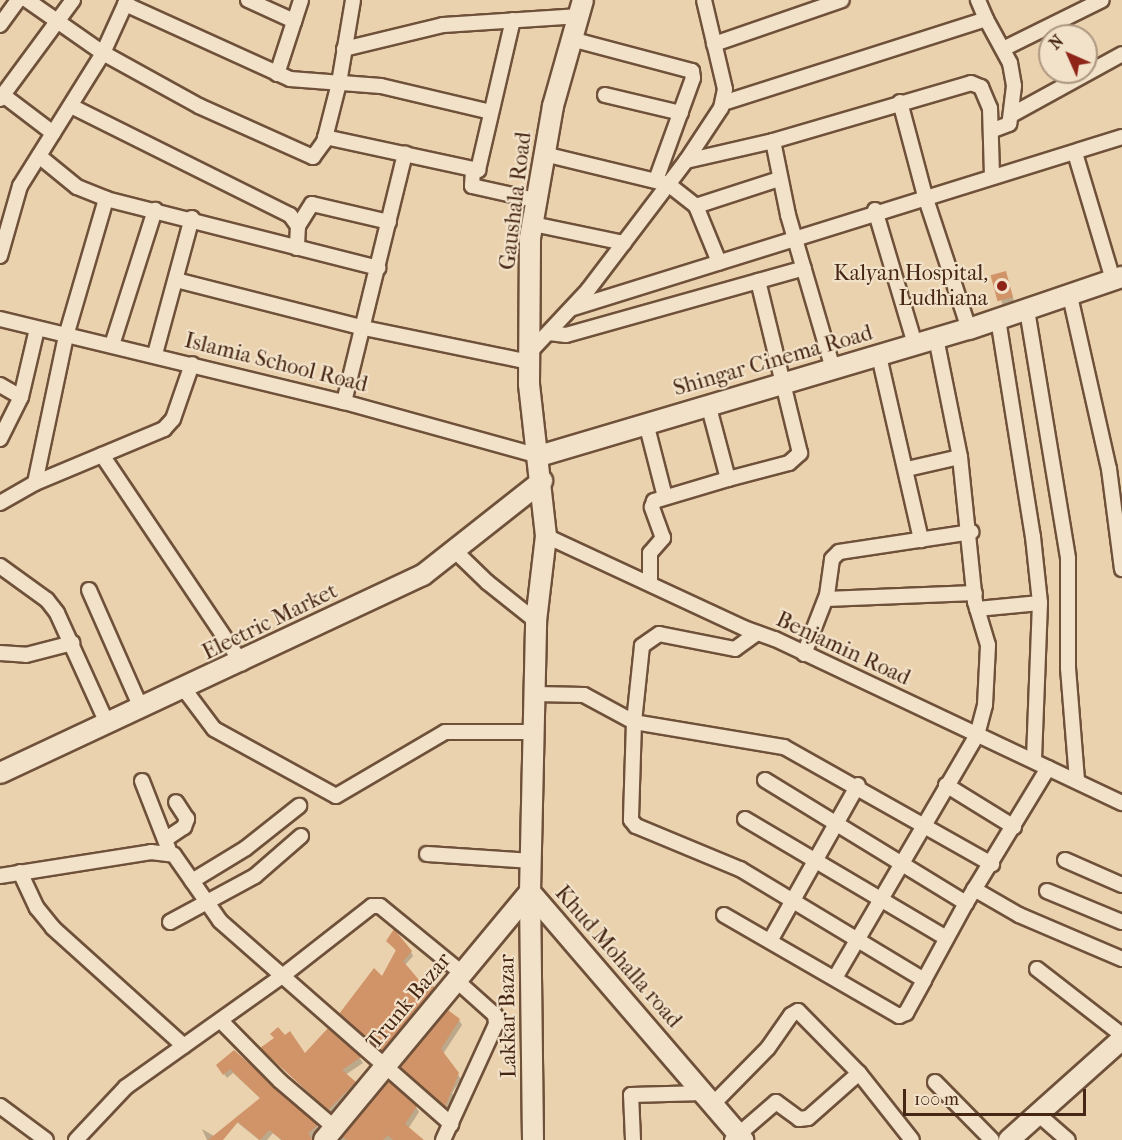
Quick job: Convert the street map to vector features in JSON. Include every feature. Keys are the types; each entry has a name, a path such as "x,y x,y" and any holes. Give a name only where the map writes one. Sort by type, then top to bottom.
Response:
{"street":[{"path":"0,25 18,0"},
{"path":"27,0 103,53 199,106 303,155 318,153 325,137 339,83 353,0"},
{"path":"53,134 2,97 73,0"},
{"path":"248,0 294,21"},
{"path":"277,74 301,0"},
{"path":"176,280 364,328 530,357 573,308 624,243 662,182 686,160 723,103 725,89 703,0"},
{"path":"714,44 842,0"},
{"path":"1003,49 1102,0"},
{"path":"982,1 986,19 1003,49 1012,72 1013,114 1007,127 991,131"},
{"path":"0,256 20,186 103,53 126,2 277,74 299,81 381,86 491,112"},
{"path":"344,49 443,25 513,20 580,8"},
{"name":"Gaushala Road","path":"536,621 546,536 542,481 532,412 530,357 533,224 544,154 580,8"},
{"path":"723,103 986,19"},
{"path":"472,171 481,164 513,20"},
{"path":"571,39 690,69 693,78 662,182"},
{"path":"1013,114 1122,54"},
{"path":"686,160 773,141 953,86 976,84 990,108 992,176"},
{"path":"605,95 681,113"},
{"path":"900,102 925,196 969,329"},
{"path":"71,106 284,212 298,226"},
{"path":"325,137 405,153 472,171"},
{"path":"573,308 875,210 1122,139"},
{"path":"773,141 779,179 794,237 833,369"},
{"path":"344,402 364,328 405,153"},
{"path":"1075,153 1118,279"},
{"path":"544,154 662,182 696,206 719,262"},
{"path":"39,156 77,188 106,199 192,218 378,268"},
{"path":"472,171 472,186 535,200"},
{"path":"696,206 779,179"},
{"path":"35,483 66,336 106,199"},
{"path":"297,248 298,226 312,204 388,222"},
{"path":"112,345 155,210"},
{"path":"875,210 915,344"},
{"path":"155,354 192,218"},
{"path":"533,224 624,243"},
{"path":"549,333 566,335 804,268"},
{"name":"Shingar Cinema Road","path":"539,456 708,404 969,329 1118,279"},
{"path":"650,583 650,553 663,538 653,503 665,497 798,459 800,442 783,384 758,281"},
{"path":"1070,296 1117,484 1122,569"},
{"path":"1027,310 1068,559 1068,668 1077,781"},
{"name":"Islamia School Road","path":"0,319 66,336 155,354 344,402 539,456"},
{"path":"998,319 1033,537 1040,603 1034,761"},
{"path":"0,439 21,398 37,329"},
{"path":"835,978 878,900 977,735 985,705 988,645 977,609 971,532 960,457 936,338"},
{"path":"879,356 907,469 921,540"},
{"path":"0,503 35,483 169,425 192,364"},
{"path":"0,385 21,398"},
{"path":"708,404 728,479"},
{"path":"646,423 665,497"},
{"path":"102,455 242,663"},
{"path":"907,469 960,457"},
{"name":"Electric Market","path":"0,773 242,663 423,575 542,481"},
{"path":"804,654 826,599 829,566 839,552 971,532"},
{"name":"Benjamin Road","path":"546,536 1122,803"},
{"path":"455,551 487,582 536,621"},
{"path":"0,566 47,600 72,643 106,723"},
{"path":"89,590 141,708"},
{"path":"826,599 975,593"},
{"path":"977,609 1040,603"},
{"name":"Khud Mohalla road","path":"536,621 533,861 530,892 709,1098 738,1138"},
{"path":"757,633 735,649 659,634 650,637 642,646 634,722 630,814 633,823 724,862 924,980"},
{"path":"0,653 26,655 72,643"},
{"path":"184,689 214,729 336,796 446,732 534,732"},
{"path":"535,694 591,697 634,722 784,747 858,785 992,864"},
{"path":"724,915 899,1016 906,1013 966,903 992,864 1048,768"},
{"path":"765,780 901,861 966,903"},
{"path":"142,781 170,853"},
{"path":"770,941 858,785"},
{"path":"946,785 1014,827"},
{"path":"166,839 184,827 187,819 176,802"},
{"path":"192,880 246,848 299,806"},
{"path":"745,819 815,863 946,938"},
{"path":"170,922 255,876 301,836"},
{"path":"0,876 151,852 170,853 180,860 205,903 282,977 451,1124"},
{"path":"426,854 533,861"},
{"path":"1065,860 1122,885"},
{"path":"20,872 34,902 53,928 184,1046"},
{"path":"975,889 1019,915 1122,960"},
{"path":"1047,891 1122,922"},
{"name":"Trunk Bazar","path":"329,1134 530,892"},
{"name":"Lakkar Bazar","path":"530,892 533,1140"},
{"path":"76,1140 126,1087 282,977 376,905 460,978 495,1015 496,1024 443,1140"},
{"path":"1013,1139 1122,1037 1037,969"},
{"path":"633,1140 631,1095 709,1098 768,1048 796,1011 824,1033 912,1140"},
{"path":"221,1021 329,1134"},
{"path":"738,1138 776,1102 799,1119 808,1118 859,1073"},
{"path":"935,1082 992,1140"},
{"path":"0,1106 46,1140"},
{"path":"1039,1114 1068,1140"}],"building":[{"path":"1006,271 1013,297 998,301 991,275"},
{"path":"394,929 412,951 403,961 419,980 424,976 435,988 382,1051 339,1014 374,968 382,976 396,950 386,941"},
{"path":"448,1010 460,1019 441,1049 459,1073 445,1107 400,1067"},
{"path":"278,1027 285,1035 290,1031 305,1053 328,1028 361,1057 342,1070 356,1082 328,1110 260,1048 274,1038 270,1034"},
{"path":"234,1050 318,1125 308,1133 312,1140 282,1140 269,1130 260,1140 238,1122 223,1140 208,1140 260,1098 230,1069 223,1075 216,1065"},
{"path":"389,1081 417,1106 405,1124 424,1140 393,1140 388,1135 383,1140 347,1140 342,1137"}],"place":[{"name":"Kalyan Hospital, Ludhiana","path":"1002,286"}]}
